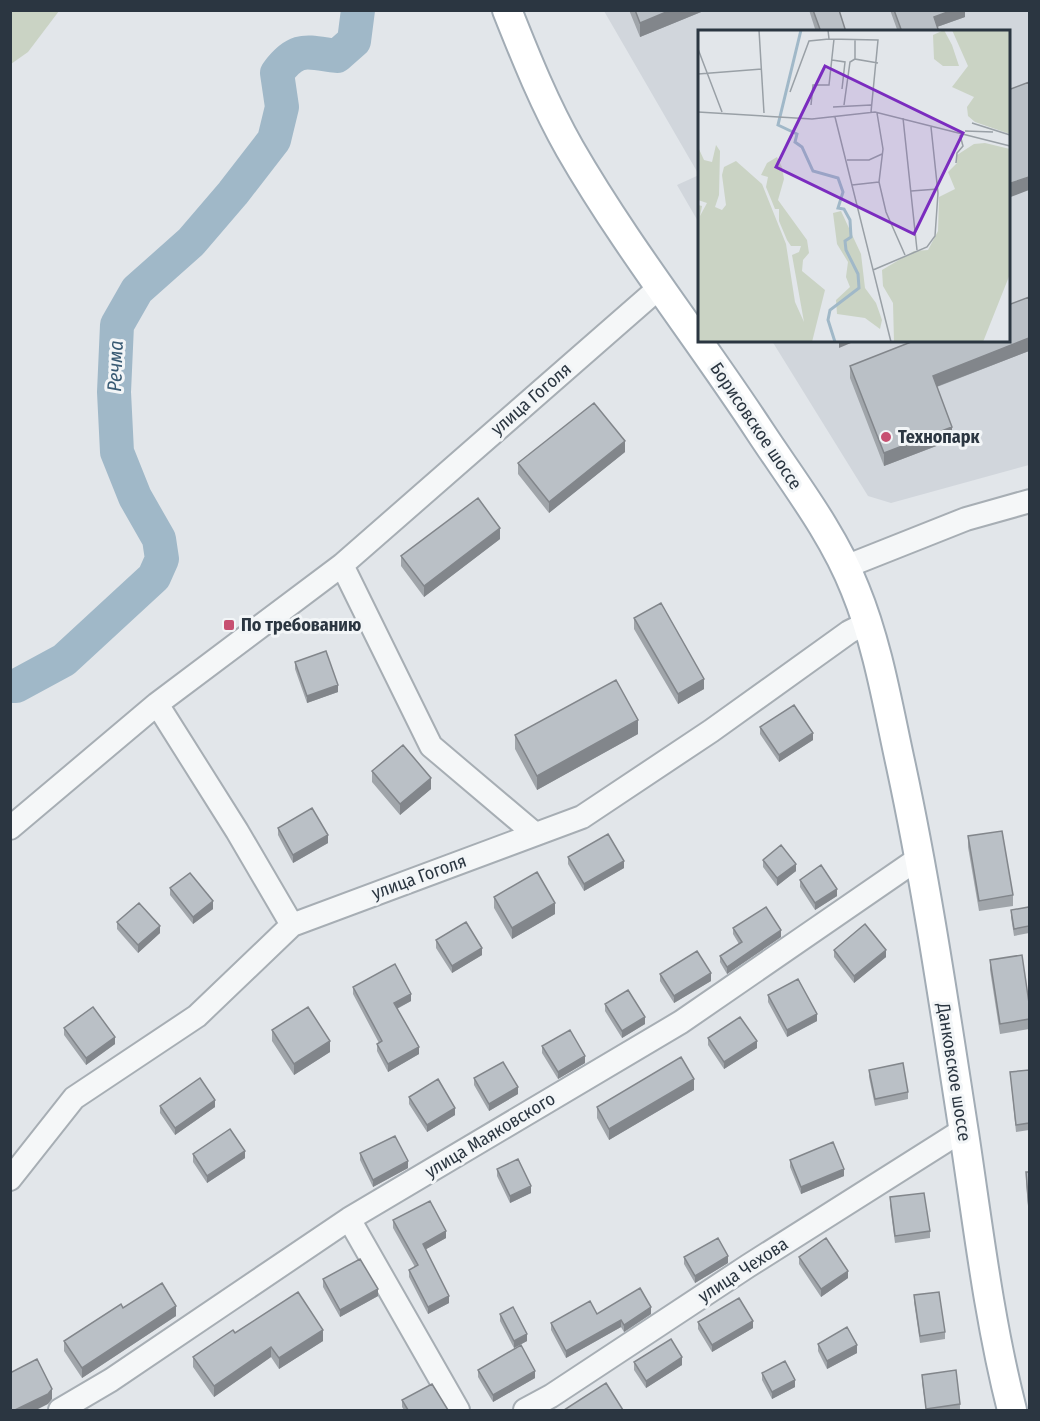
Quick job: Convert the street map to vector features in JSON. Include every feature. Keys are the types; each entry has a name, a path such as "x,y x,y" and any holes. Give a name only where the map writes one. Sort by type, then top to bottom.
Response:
{"main road":[{"name":"Борисовское шоссе","path":"507,10 530,67 569,147 615,222 698,341"},
{"name":"Борисовское шоссе","path":"699,342 822,525 845,567 867,623 894,734"},
{"name":"Данковское шоссе","path":"894,734 919,858 1006,1407"}],"street":[{"name":"улица Гоголя","path":"10,828 157,704 342,565 660,287"},
{"path":"845,567 966,519 1029,501"},
{"path":"342,565 431,746 535,834"},
{"name":"улица Гоголя","path":"10,1179 74,1098 197,1016 292,925 582,817 711,731 849,632 867,623"},
{"path":"157,704 237,831 292,925"},
{"name":"улица Маяковского","path":"60,1410 111,1380 349,1219 681,1022 919,858"},
{"name":"улица Чехова","path":"525,1410 551,1396 748,1266 963,1130"},
{"path":"349,1219 458,1410"}],"shaded area":[{"path":"604,11 1029,11 1029,465 891,503 868,496 773,342 1010,342 1010,30 698,30 698,173"},
{"path":"698,175 698,221 677,185"}],"green space":[{"path":"11,10 59,11 28,52 11,64"}],"building":[{"path":"635,10 671,10 640,23"},
{"path":"813,10 839,10 845,30 820,30"},
{"path":"894,10 953,10 934,17 938,30 901,30"},
{"path":"1029,82 1029,177 1010,183 1010,89"},
{"path":"1029,297 1029,338 933,376 952,427 884,453 850,366 911,342 1010,342 1010,304"},
{"path":"594,403 625,441 549,502 518,463"},
{"path":"478,498 500,528 424,586 401,556"},
{"path":"661,603 704,679 678,694 634,618"},
{"path":"326,651 338,685 307,696 295,662"},
{"path":"616,680 638,720 537,776 515,735"},
{"path":"794,705 813,733 779,755 760,727"},
{"path":"403,745 431,778 400,804 372,771"},
{"path":"312,808 328,835 293,855 278,828"},
{"path":"1002,831 1013,895 979,901 968,836"},
{"path":"608,834 624,861 584,884 568,857"},
{"path":"781,845 796,864 777,878 763,860"},
{"path":"821,865 837,889 815,903 800,880"},
{"path":"537,872 555,903 512,928 494,897"},
{"path":"190,873 213,901 193,917 170,888"},
{"path":"139,903 160,926 138,945 117,922"},
{"path":"766,907 781,930 727,967 720,956 742,942 733,928"},
{"path":"1029,907 1029,926 1014,929 1011,910"},
{"path":"466,922 482,948 452,966 436,940"},
{"path":"865,924 886,950 854,976 834,950"},
{"path":"697,951 711,973 674,996 660,974"},
{"path":"1022,955 1029,1019 1000,1024 990,960"},
{"path":"395,964 411,994 394,1003 419,1047 388,1064 377,1044 382,1041 353,987"},
{"path":"798,979 817,1014 787,1030 768,995"},
{"path":"628,990 645,1017 622,1031 605,1004"},
{"path":"93,1007 115,1037 86,1058 64,1028"},
{"path":"308,1007 330,1041 294,1064 272,1030"},
{"path":"740,1017 757,1041 724,1062 708,1038"},
{"path":"570,1030 585,1056 558,1072 542,1046"},
{"path":"681,1057 694,1079 609,1129 597,1107"},
{"path":"503,1062 518,1087 489,1104 474,1078"},
{"path":"903,1063 908,1092 875,1099 869,1070"},
{"path":"1029,1070 1029,1123 1016,1125 1010,1072"},
{"path":"200,1078 215,1100 175,1128 160,1106"},
{"path":"438,1079 455,1108 427,1125 409,1097"},
{"path":"230,1129 245,1151 207,1176 193,1154"},
{"path":"395,1136 408,1161 373,1180 360,1153"},
{"path":"833,1142 844,1169 801,1187 790,1160"},
{"path":"518,1159 531,1186 510,1196 497,1169"},
{"path":"1026,1172 1029,1172 1029,1208"},
{"path":"924,1193 930,1231 895,1236 890,1197"},
{"path":"430,1201 446,1231 423,1244 449,1296 428,1307 409,1270 418,1265 393,1220"},
{"path":"718,1238 728,1256 695,1276 684,1257"},
{"path":"826,1238 848,1271 821,1289 799,1257"},
{"path":"360,1259 378,1289 340,1310 323,1279"},
{"path":"162,1283 176,1306 82,1368 64,1341 121,1304 123,1308"},
{"path":"640,1288 651,1307 624,1325 621,1320 566,1351 551,1323 590,1301 597,1314"},
{"path":"298,1292 323,1330 279,1358 271,1347 214,1386 193,1357 233,1330 235,1333"},
{"path":"939,1292 945,1332 920,1336 914,1295"},
{"path":"739,1298 753,1321 712,1345 698,1322"},
{"path":"513,1307 527,1334 514,1341 500,1314"},
{"path":"847,1327 857,1345 827,1361 818,1344"},
{"path":"671,1339 682,1357 646,1381 634,1362"},
{"path":"521,1345 535,1371 493,1395 478,1370"},
{"path":"37,1359 52,1389 48,1394 15,1410 10,1410 10,1373"},
{"path":"785,1361 795,1380 772,1392 762,1373"},
{"path":"956,1370 960,1404 926,1409 922,1375"},
{"path":"606,1383 623,1410 564,1410"},
{"path":"432,1384 448,1410 408,1410 402,1400"}],"waterway":[{"name":"Речма","path":"10,686 16,686 64,660 154,577 162,559 159,539 135,497 117,452 114,392 117,325 137,290 191,242 274,140 282,107 277,73 290,58 303,53 337,56 354,41 358,10"}],"place":[{"name":"Технопарк","path":"886,437"},
{"name":"По требованию","path":"229,625"}]}
